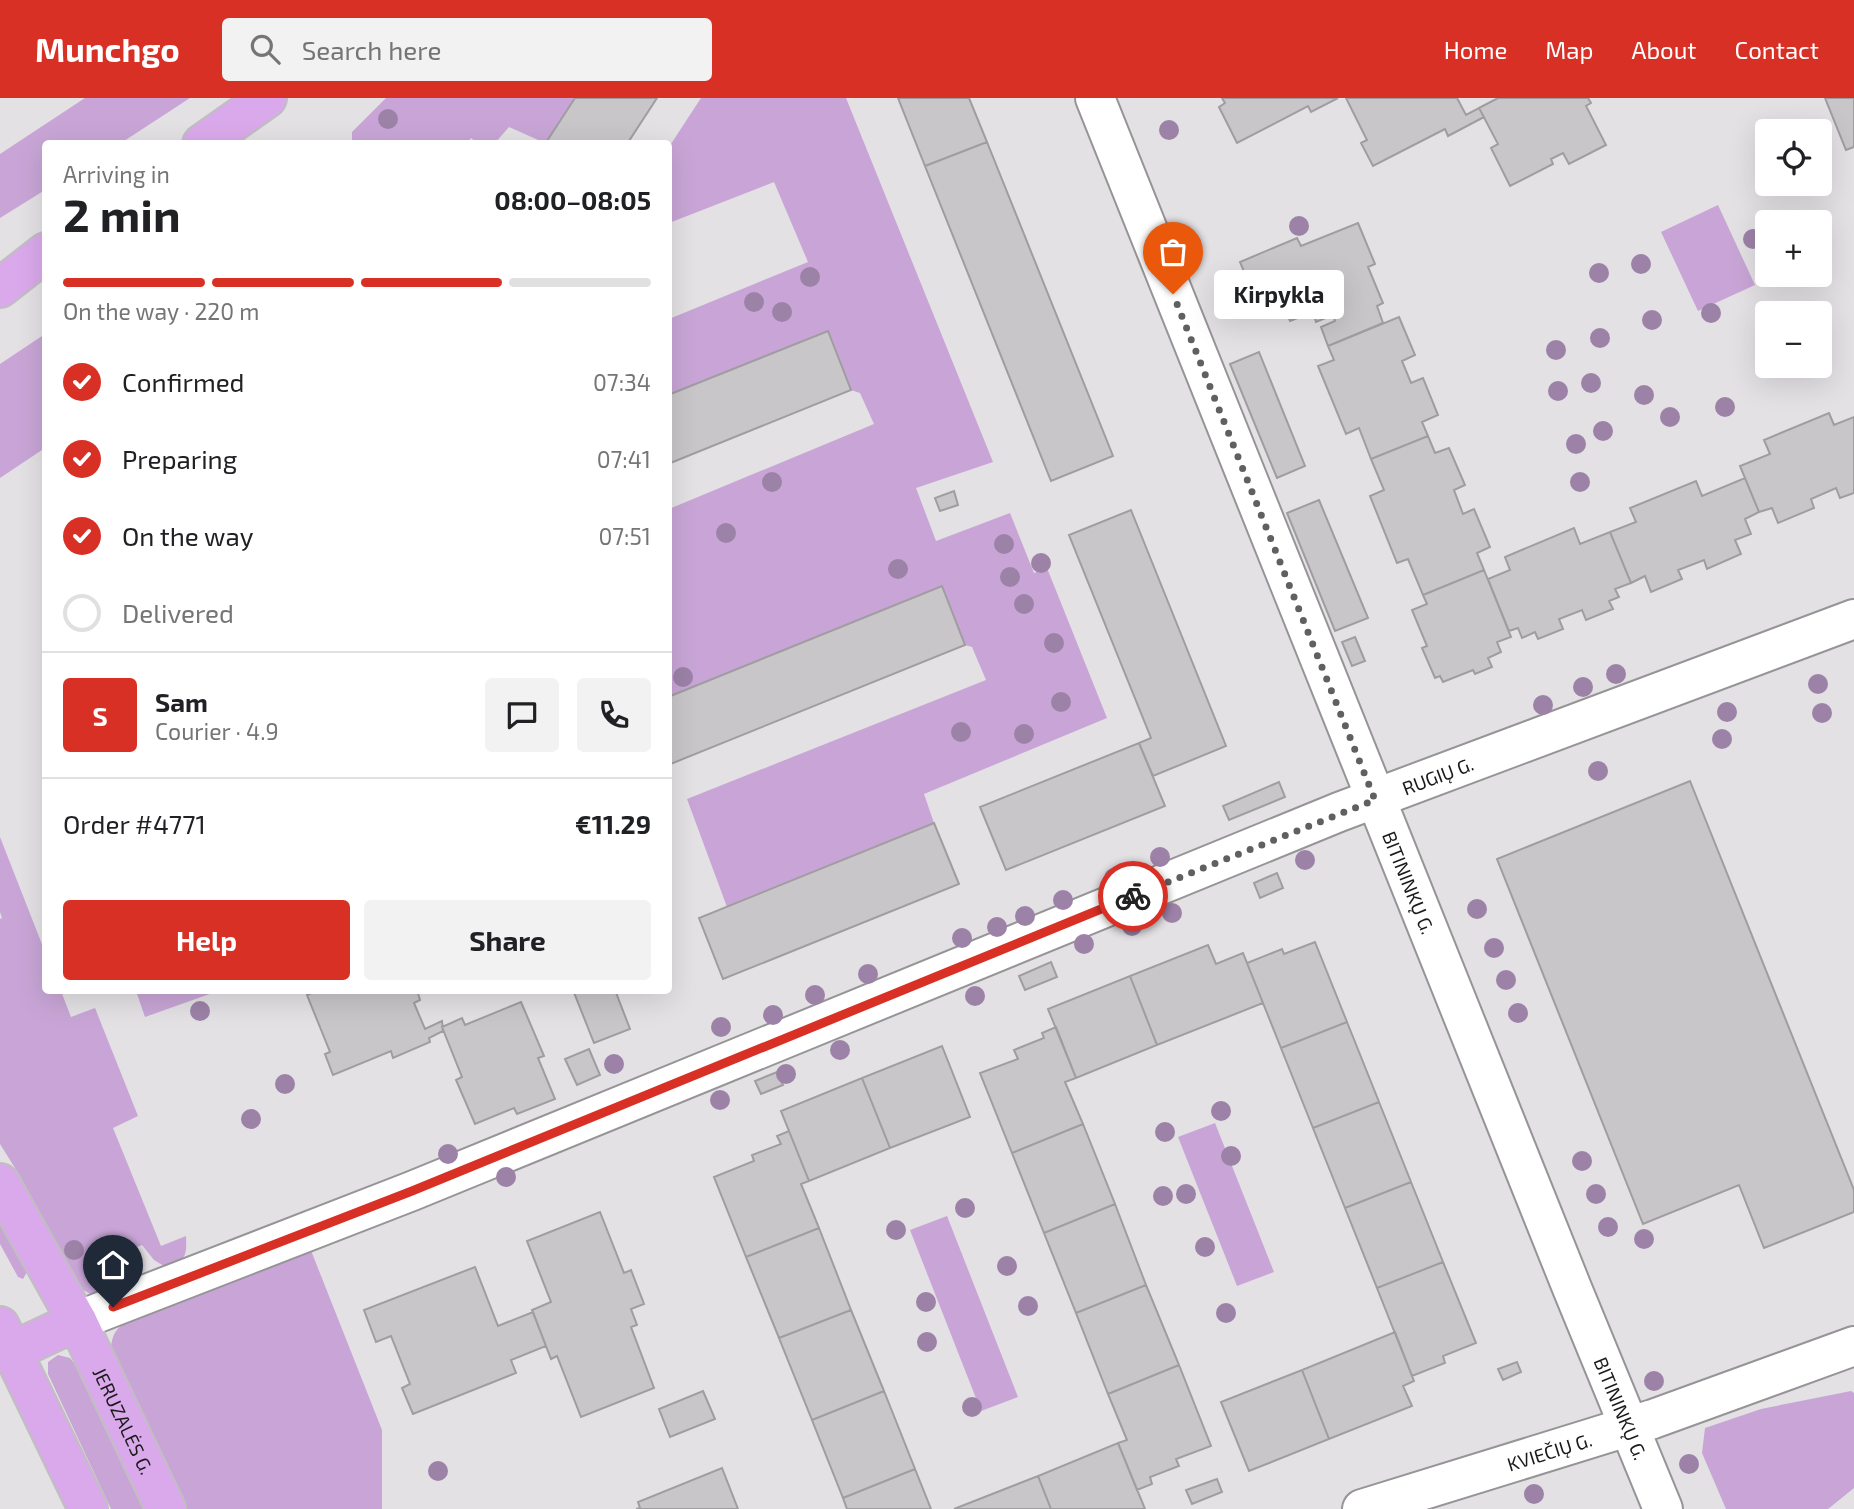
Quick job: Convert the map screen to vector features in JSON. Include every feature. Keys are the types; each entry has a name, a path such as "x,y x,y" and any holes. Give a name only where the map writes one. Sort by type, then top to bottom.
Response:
{"main road":[{"path":"208,140 267,98"},
{"path":"0,260 42,241"},
{"path":"0,288 42,254"},
{"name":"JERUZALĖS G.","path":"0,1183 77,1321 166,1509"},
{"name":"RUGIŲ G.","path":"7,1339 77,1321"},
{"path":"7,1339 88,1509"}],"street":[{"name":"BITININKŲ G.","path":"1095,98 1375,800 1663,1509"},
{"name":"RUGIŲ G.","path":"77,1321 412,1191 1375,800 1854,619"},
{"name":"KVIEČIŲ G.","path":"1362,1509 1653,1419 1854,1346"}],"shaded area":[{"path":"85,98 190,98 126,140 42,140 42,192 0,218 0,154"},
{"path":"386,98 575,98 547,140 538,140 509,127 498,140 352,140 352,132"},
{"path":"701,98 846,98 993,462 916,488 936,541 1010,513 1034,573 1047,568 1107,718 924,794 934,823 727,907 687,799 986,680 972,647 965,645 941,586 672,696 672,508 874,424 860,393 851,390 828,331 672,394 672,318 808,262 774,182 672,222 672,142"},
{"path":"1718,205 1755,285 1698,311 1661,232"},
{"path":"42,336 42,450 0,478 0,364"},
{"path":"0,837 42,944 42,994 62,994 71,1017 95,1008 138,1116 113,1128 161,1246 186,1236 183,1258 171,1265 164,1266 154,1260 142,1245 109,1258 110,1282 100,1293 92,1295 80,1288 0,1144"},
{"path":"137,994 210,994 145,1017"},
{"path":"1215,1123 1274,1272 1237,1286 1178,1137"},
{"path":"947,1216 1018,1397 981,1411 910,1230"},
{"path":"0,1225 27,1272 23,1279 18,1277 0,1244"},
{"path":"310,1248 382,1430 382,1509 182,1509 111,1347 114,1334 129,1320"},
{"path":"58,1355 70,1358 74,1363 143,1509 111,1509 48,1374 48,1362"},
{"path":"1851,1391 1854,1393 1854,1488 1828,1509 1726,1509 1702,1453 1705,1428 1761,1409"}],"building":[{"path":"575,98 657,98 630,140 548,140"},
{"path":"898,98 969,98 987,142 925,166"},
{"path":"1222,98 1338,98 1311,112 1308,106 1237,143 1219,107 1225,103"},
{"path":"1346,98 1457,98 1466,115 1479,108 1484,117 1448,136 1445,129 1373,166 1361,143 1367,140"},
{"path":"1498,98 1588,98 1591,103 1586,106 1606,145 1569,164 1563,153 1551,159 1553,164 1510,186 1491,148 1498,144 1479,108"},
{"path":"1825,98 1854,98 1854,147 1846,150"},
{"path":"987,142 1113,456 1051,481 925,166"},
{"path":"1358,223 1375,264 1368,267 1383,303 1377,306 1383,323 1328,346 1321,327 1335,321 1333,315 1316,322 1313,312 1290,321 1283,304 1275,307 1271,296 1257,303 1240,262 1297,238 1301,246"},
{"path":"1399,317 1415,355 1402,361 1411,383 1423,378 1438,415 1422,422 1428,436 1371,459 1359,428 1346,434 1318,366 1334,360 1328,346"},
{"path":"828,331 851,390 672,462 672,393"},
{"path":"1259,352 1305,466 1277,478 1230,364"},
{"path":"1829,413 1834,425 1854,417 1854,493 1840,498 1836,488 1811,499 1814,508 1778,523 1772,508 1759,512 1740,466 1770,454 1764,440"},
{"path":"1428,436 1435,453 1449,448 1465,485 1454,490 1463,514 1474,509 1490,547 1477,553 1484,570 1423,595 1408,559 1397,563 1370,496 1384,490 1371,459"},
{"path":"1745,478 1759,512 1745,519 1751,534 1735,540 1741,554 1707,569 1704,560 1678,570 1682,579 1651,592 1645,576 1631,583 1610,532 1636,522 1630,508 1696,481 1702,496"},
{"path":"954,491 958,505 940,511 935,498"},
{"path":"1319,500 1368,618 1335,631 1287,513"},
{"path":"1131,510 1226,746 1153,776 1139,743 1151,738 1069,535"},
{"path":"1574,528 1580,544 1610,532 1631,583 1615,589 1619,597 1609,601 1613,609 1586,620 1582,610 1559,619 1563,629 1538,639 1535,632 1522,638 1518,628 1509,631 1488,579 1510,570 1505,557"},
{"path":"1484,570 1511,637 1497,642 1501,652 1488,658 1492,667 1475,674 1473,670 1443,682 1440,676 1435,678 1422,648 1427,646 1412,610 1427,604 1423,595"},
{"path":"942,586 965,645 672,763 672,695"},
{"path":"1355,637 1365,661 1352,666 1342,642"},
{"path":"1139,743 1165,806 1006,870 980,807"},
{"path":"1690,781 1854,1190 1854,1212 1764,1248 1739,1185 1643,1224 1497,859"},
{"path":"1279,782 1285,797 1229,820 1223,806"},
{"path":"934,823 959,884 723,979 699,918"},
{"path":"1277,873 1283,888 1260,898 1254,883"},
{"path":"1315,942 1347,1022 1281,1048 1247,963 1282,949 1284,954"},
{"path":"1208,945 1216,964 1243,953 1263,1003 1157,1045 1130,976"},
{"path":"1051,962 1057,977 1025,990 1019,976"},
{"path":"1130,976 1157,1045 1076,1078 1048,1009"},
{"path":"418,994 420,1000 414,1003 425,1029 442,1021 443,1031 429,1038 430,1042 393,1058 391,1051 333,1075 325,1054 330,1052 307,995"},
{"path":"575,994 617,994 630,1029 594,1043"},
{"path":"521,1002 544,1056 538,1058 555,1099 517,1114 514,1108 475,1124 456,1080 462,1077 442,1027 462,1018 465,1025"},
{"path":"1347,1022 1379,1102 1313,1128 1281,1048"},
{"path":"1056,1027 1076,1078 1065,1082 1083,1124 1012,1153 980,1073 1018,1059 1014,1050 1044,1038 1042,1033"},
{"path":"942,1046 970,1117 890,1148 862,1078"},
{"path":"589,1049 600,1075 577,1085 565,1059"},
{"path":"777,1072 783,1085 761,1094 755,1081"},
{"path":"862,1078 890,1148 809,1181 781,1111"},
{"path":"1379,1102 1411,1182 1345,1208 1313,1128"},
{"path":"1083,1124 1115,1204 1044,1233 1012,1153"},
{"path":"789,1131 809,1181 801,1184 819,1228 746,1257 714,1177 754,1161 752,1155 781,1144 777,1136"},
{"path":"1411,1182 1443,1262 1377,1288 1345,1208"},
{"path":"1115,1204 1146,1285 1076,1313 1044,1233"},
{"path":"600,1212 624,1273 631,1270 644,1304 631,1309 637,1325 631,1327 654,1388 581,1417 557,1356 551,1359 532,1310 551,1302 527,1241"},
{"path":"819,1228 851,1310 779,1338 746,1257"},
{"path":"1443,1262 1476,1343 1443,1356 1445,1363 1412,1376 1377,1288"},
{"path":"475,1267 498,1326 533,1312 546,1346 511,1360 516,1373 413,1414 402,1388 410,1384 391,1336 376,1342 364,1310"},
{"path":"1146,1285 1179,1365 1108,1394 1076,1313"},
{"path":"851,1310 884,1391 812,1420 779,1338"},
{"path":"1395,1332 1414,1381 1403,1386 1412,1406 1329,1439 1302,1370"},
{"path":"1517,1362 1521,1372 1503,1380 1498,1369"},
{"path":"1179,1365 1211,1446 1176,1459 1179,1466 1150,1477 1152,1484 1137,1490 1118,1443 1127,1440 1108,1394"},
{"path":"1302,1370 1329,1439 1249,1471 1221,1402"},
{"path":"703,1391 715,1419 670,1437 659,1409"},
{"path":"884,1391 915,1469 843,1498 812,1420"},
{"path":"1118,1443 1145,1509 1051,1509 1038,1476"},
{"path":"722,1468 738,1509 636,1509 640,1508 638,1502"},
{"path":"915,1469 931,1509 847,1509 843,1498"},
{"path":"1038,1476 1051,1509 954,1509"},
{"path":"1217,1479 1222,1492 1192,1504 1186,1490"}],"way so far":[{"path":"1133,896 1339,812 1375,800 1173,294"}],"place":[{"name":"Kirpykla","path":"1173,294"}],"route":[{"path":"113,1307 412,1191 1133,896"}]}
